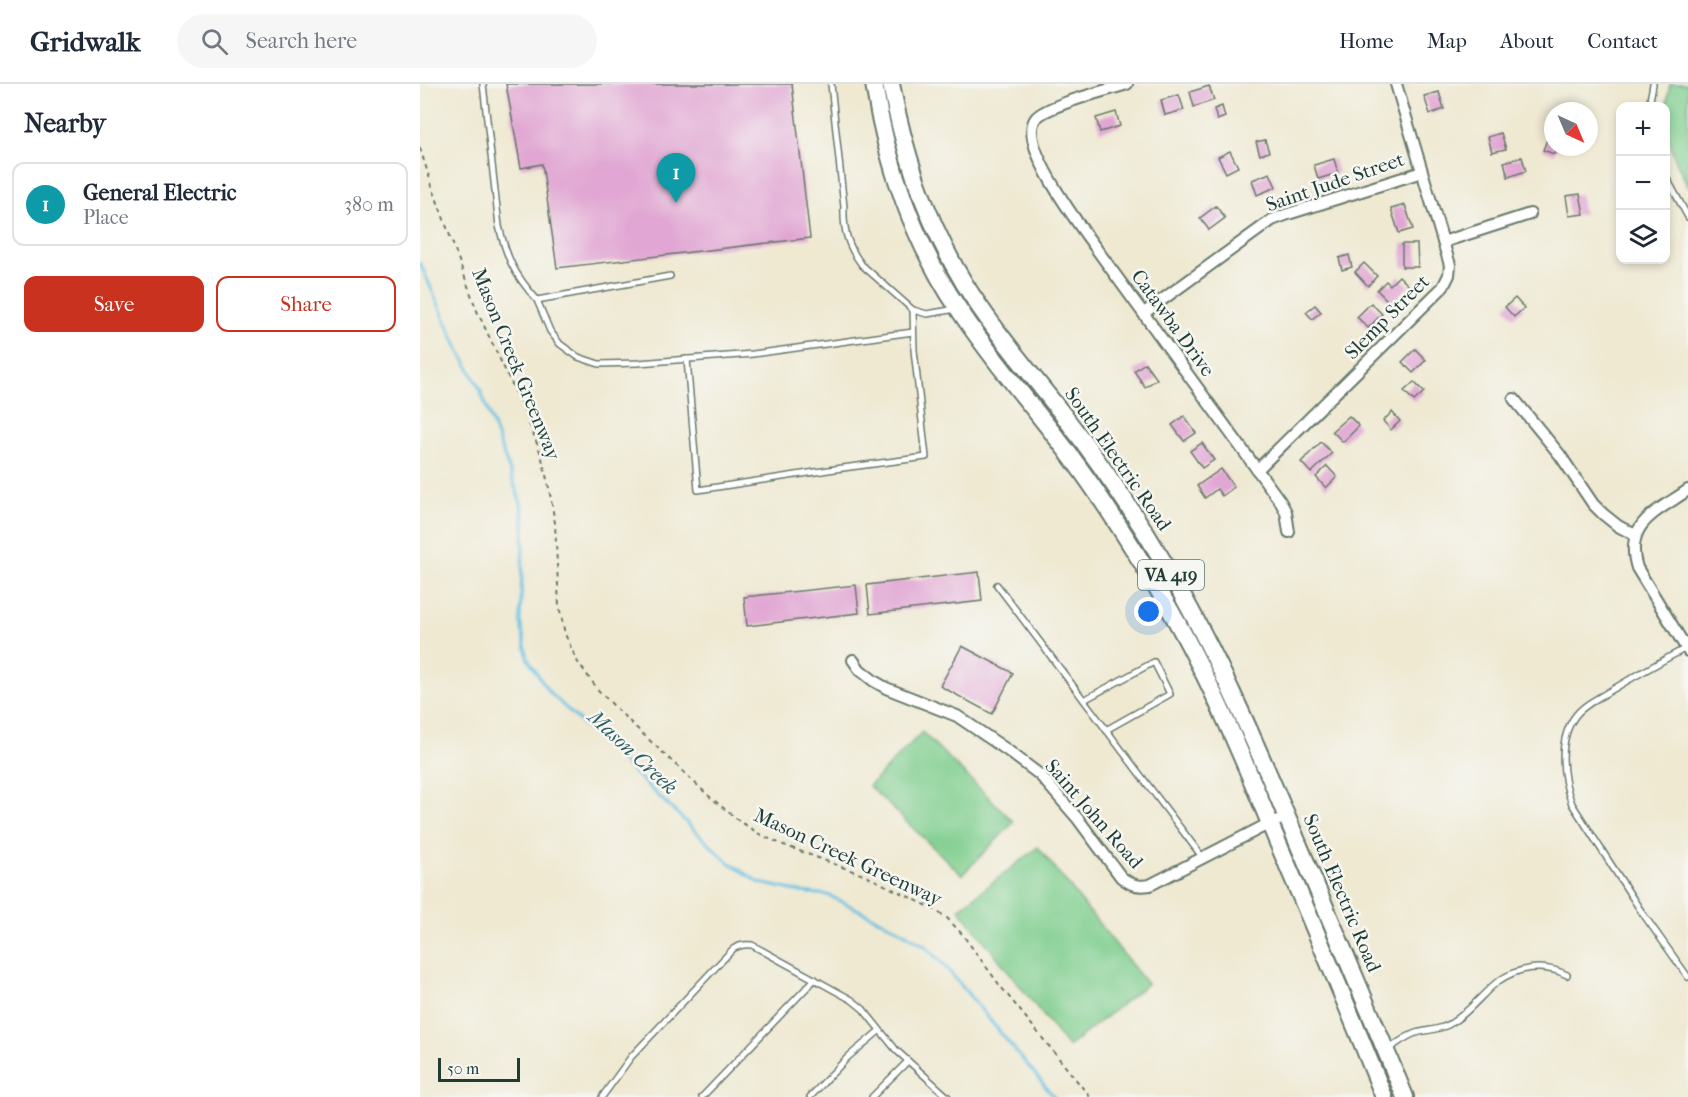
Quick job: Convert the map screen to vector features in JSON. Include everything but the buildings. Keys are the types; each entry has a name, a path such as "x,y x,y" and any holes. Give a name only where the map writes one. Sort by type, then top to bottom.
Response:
{"main road":[{"name":"South Electric Road","path":"874,84 889,154 905,202 927,254 978,338 1070,455 1114,518 1171,611 1228,726 1384,1097"},
{"name":"South Electric Road","path":"891,84 901,132 915,179 945,248 975,300 1112,482 1164,563 1223,670 1405,1097"}],"street":[{"name":"Catawba Drive","path":"1126,84 1077,99 1042,113 1035,120 1032,133 1046,173 1058,194 1280,501 1286,512 1289,532"},
{"name":"Slemp Street","path":"1257,470 1443,287 1449,275 1450,265 1396,84"},
{"name":"Saint Jude Street","path":"1144,313 1272,220 1422,172"},
{"path":"1443,242 1530,214"},
{"path":"1514,399 1560,455 1593,504 1618,526 1635,535"},
{"path":"1687,648 1637,568 1633,546 1640,525 1688,490"},
{"name":"Saint John Road","path":"853,660 860,670 874,681 957,717 1040,775 1078,819 1121,877 1138,887 1150,885 1270,823 1287,817"}],"lane":[{"path":"483,84 499,226 505,249 511,266 537,300 550,331 560,344 578,357 599,364 687,359 753,354 914,332"},
{"path":"831,84 844,221 850,246 862,265 913,310 927,314 958,308 975,300"},
{"path":"1650,102 1653,84"},
{"path":"1670,186 1688,217"},
{"path":"537,300 670,276"},
{"path":"687,359 698,490 926,457 913,310"},
{"path":"997,585 1203,858"},
{"path":"1687,648 1584,707 1576,715 1566,732 1564,763 1566,788 1572,804 1641,911 1688,977"},
{"path":"1084,700 1154,662 1170,694 1106,730"},
{"path":"602,1097 631,1057 733,949 752,945 852,1000 863,1009 879,1031 908,1061 948,1097"},
{"path":"1368,1057 1386,1050 1414,1033 1446,1026 1462,1016 1496,983 1509,975 1537,967 1548,968 1567,975"},
{"path":"702,1097 815,979"},
{"path":"810,1097 848,1058 879,1031"},
{"path":"872,1097 908,1061"}],"path":[{"name":"Mason Creek Greenway","path":"420,147 477,311 524,410 541,454 555,523 559,606 565,634 577,661 599,691 628,720 710,797 738,820 761,835 866,876 932,908 947,918 1090,1097"}],"green space":[{"path":"1670,84 1688,84 1688,186 1670,143 1670,102 1667,102"},
{"path":"922,732 1014,822 962,875 869,786"},
{"path":"1038,847 1147,984 1068,1047 959,909"}],"waterway":[{"name":"Mason Creek","path":"420,263 455,342 480,389 521,503 524,524 520,621 528,659 549,692 727,861 760,883 828,895 896,928 925,946 944,965 1054,1097"}],"place":[{"name":"General Electric","path":"676,203"}]}
